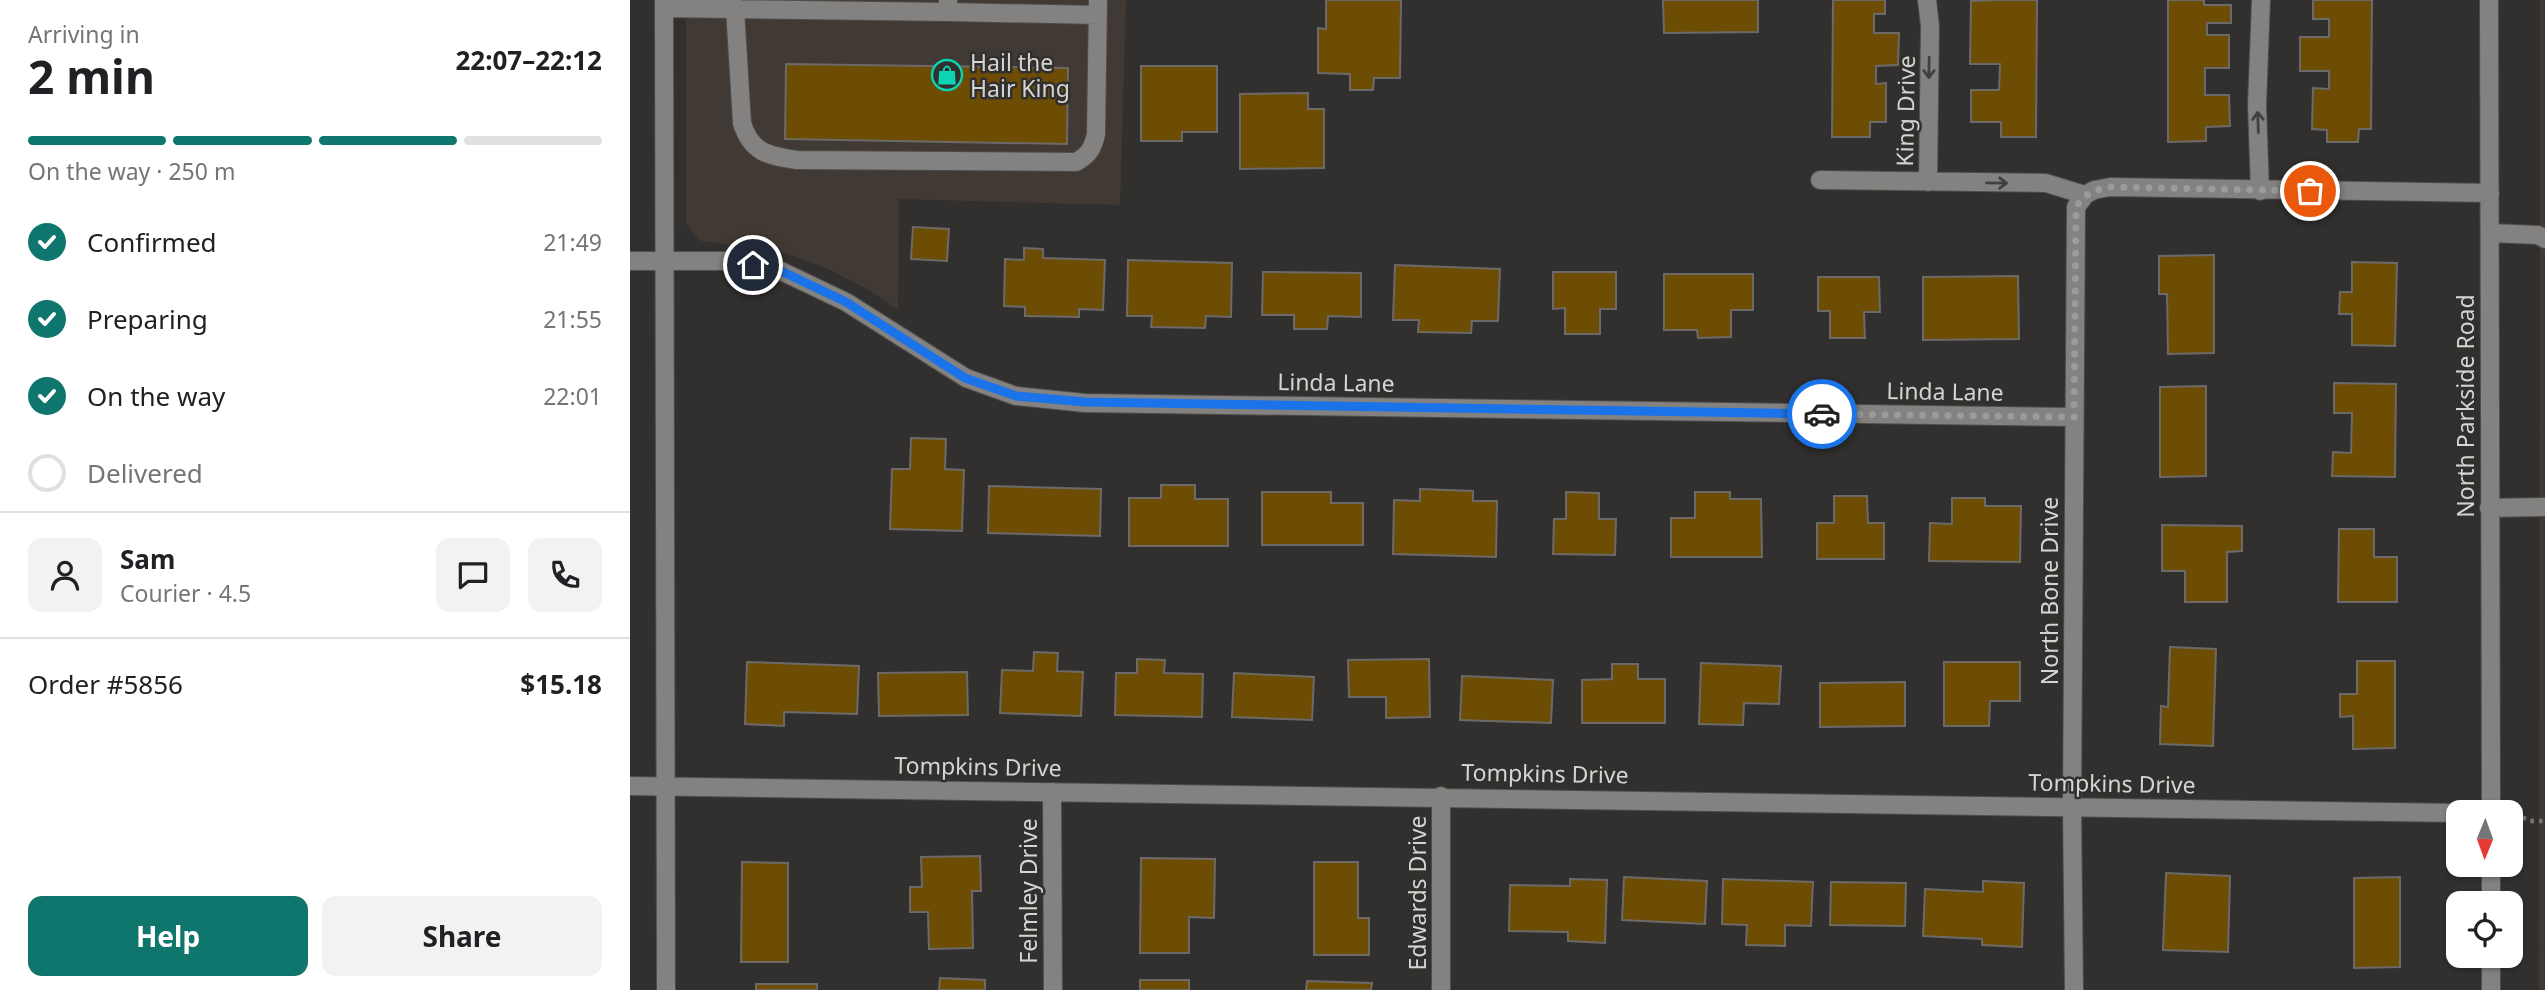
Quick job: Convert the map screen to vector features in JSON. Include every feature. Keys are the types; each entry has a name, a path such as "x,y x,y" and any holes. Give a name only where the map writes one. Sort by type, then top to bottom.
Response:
{"street":[{"name":"King Drive","path":"1927,0 1930,26 1928,182 2046,183 2085,195"},
{"path":"2260,191 2257,105 2261,0"},
{"name":"North Parkside Road","path":"2489,0 2491,800"},
{"path":"666,990 664,4 734,4 1098,8 1096,134 1087,155 1076,162 797,160 773,156 752,145 745,135 734,4"},
{"path":"1820,180 1928,182"},
{"path":"2085,195 2110,187 2490,193"},
{"name":"North Bone Drive","path":"2074,990 2072,806 2076,207 2085,195"},
{"path":"2490,233 2538,235 2545,239"},
{"name":"Linda Lane","path":"630,261 726,261 779,270 846,302 965,378 1016,396 1099,403 2074,417"},
{"path":"2489,508 2545,508"},
{"name":"Tompkins Drive","path":"630,786 2446,813"},
{"name":"Felmley Drive","path":"1052,792 1053,990"},
{"name":"Edwards Drive","path":"1441,796 1441,990"},
{"path":"2491,968 2491,990"}],"path":[{"path":"2524,818 2545,821"}],"shaded area":[{"path":"686,0 1126,0 1120,205 899,199 898,310 869,290 826,268 785,253 701,241 686,224"},
{"path":"2540,0 2545,0 2545,990 2539,990"}],"building":[{"path":"1326,0 1401,0 1400,78 1374,78 1373,90 1350,90 1350,74 1318,73 1318,28 1326,29"},
{"path":"1663,0 1758,0 1758,32 1664,33"},
{"path":"1833,0 1885,0 1885,14 1874,14 1874,33 1899,33 1898,65 1876,66 1876,84 1886,83 1886,122 1870,122 1870,137 1832,137"},
{"path":"2037,0 2036,137 2001,137 2001,122 1971,122 1971,90 1999,90 2000,64 1970,64 1971,1"},
{"path":"2168,0 2204,0 2204,5 2231,5 2231,23 2207,23 2207,35 2229,35 2229,68 2205,68 2205,95 2229,95 2230,126 2206,127 2206,141 2168,142"},
{"path":"2313,0 2372,0 2371,129 2359,129 2358,142 2327,142 2327,130 2312,129 2313,88 2329,89 2329,71 2300,71 2300,37 2329,37 2329,19 2313,19"},
{"path":"786,64 1068,68 1067,144 785,139"},
{"path":"1141,66 1217,66 1217,132 1182,132 1182,141 1141,141"},
{"path":"1308,93 1308,109 1324,109 1324,168 1240,169 1240,94"},
{"path":"913,227 949,229 947,261 911,259"},
{"path":"1024,248 1043,249 1043,258 1105,260 1103,310 1079,309 1079,317 1025,316 1025,307 1004,306 1005,259 1024,260"},
{"path":"2214,255 2214,353 2168,354 2167,294 2159,294 2159,256"},
{"path":"1128,260 1232,263 1231,317 1206,316 1205,328 1151,327 1152,316 1127,316"},
{"path":"2352,262 2397,263 2395,346 2352,345 2352,314 2339,314 2340,292 2352,292"},
{"path":"1395,265 1500,269 1498,321 1472,321 1471,333 1418,332 1419,320 1393,320"},
{"path":"1263,272 1361,273 1361,317 1328,316 1327,329 1294,329 1294,315 1262,315"},
{"path":"1553,272 1616,272 1616,309 1600,309 1600,334 1565,334 1565,308 1553,309"},
{"path":"1664,274 1753,274 1753,310 1731,310 1731,337 1698,338 1697,330 1664,330"},
{"path":"2018,276 2019,339 1923,340 1923,277"},
{"path":"1818,277 1879,277 1880,312 1864,312 1865,338 1830,338 1830,311 1818,311"},
{"path":"2334,383 2396,384 2395,477 2332,476 2333,452 2351,453 2352,413 2334,413"},
{"path":"2206,386 2206,476 2160,477 2160,387"},
{"path":"911,438 946,439 945,469 964,470 962,531 890,529 892,469 910,469"},
{"path":"1161,485 1195,485 1195,499 1228,499 1228,546 1129,546 1129,498 1161,498"},
{"path":"989,486 1101,489 1100,536 988,533"},
{"path":"1420,489 1473,491 1473,501 1497,501 1496,557 1393,554 1394,500 1420,501"},
{"path":"1262,492 1331,492 1331,503 1363,503 1363,545 1262,545"},
{"path":"1566,492 1599,493 1599,519 1616,519 1615,555 1553,554 1554,519 1566,519"},
{"path":"1695,492 1730,492 1730,499 1761,499 1762,557 1671,557 1671,518 1695,518"},
{"path":"1834,496 1867,496 1868,523 1884,523 1884,559 1817,559 1817,523 1834,523"},
{"path":"1952,498 1985,498 1985,506 2021,506 2020,562 1929,561 1930,523 1952,524"},
{"path":"2162,525 2242,526 2242,551 2227,552 2227,602 2185,602 2185,571 2162,571"},
{"path":"2339,529 2374,529 2374,557 2397,557 2397,602 2338,602"},
{"path":"2170,647 2216,649 2213,746 2160,744 2161,706 2168,707"},
{"path":"1034,652 1058,653 1057,671 1083,672 1081,716 1000,713 1002,670 1033,671"},
{"path":"1137,659 1165,660 1164,673 1203,674 1202,717 1115,715 1116,673 1137,673"},
{"path":"1429,659 1430,717 1386,718 1386,697 1349,697 1348,660"},
{"path":"2357,661 2395,661 2395,748 2353,749 2353,716 2340,717 2340,694 2357,694"},
{"path":"747,662 859,666 857,714 784,712 784,726 745,724"},
{"path":"1944,662 2020,662 2020,701 1990,701 1989,726 1944,726"},
{"path":"1701,663 1781,666 1779,704 1744,703 1743,725 1699,724"},
{"path":"1612,664 1638,664 1638,679 1665,679 1665,723 1582,723 1582,680 1612,679"},
{"path":"967,672 968,715 879,716 878,673"},
{"path":"1234,673 1314,677 1312,720 1232,717"},
{"path":"1462,676 1553,680 1551,723 1460,720"},
{"path":"1905,682 1905,726 1820,727 1820,683"},
{"path":"980,856 981,891 972,891 973,948 929,949 928,912 910,912 910,887 922,887 921,857"},
{"path":"1141,858 1215,859 1214,918 1189,917 1189,953 1140,953"},
{"path":"742,862 788,863 788,962 741,962"},
{"path":"1314,862 1358,862 1358,918 1369,918 1369,955 1314,955"},
{"path":"2166,873 2230,876 2228,952 2163,950"},
{"path":"1624,877 1707,881 1705,924 1622,920"},
{"path":"2400,877 2400,967 2354,968 2354,878"},
{"path":"1570,879 1607,880 1605,943 1568,941 1568,932 1509,931 1510,885 1570,886"},
{"path":"1723,879 1813,882 1811,926 1785,925 1785,946 1746,945 1747,925 1722,924"},
{"path":"1983,881 2024,883 2022,947 1982,945 1982,939 1923,936 1925,889 1983,892"},
{"path":"1831,882 1906,883 1905,926 1830,925"},
{"path":"940,978 985,980 985,990 939,990"},
{"path":"1140,980 1189,980 1189,990 1140,990"},
{"path":"1307,981 1372,983 1371,990 1306,990"},
{"path":"756,984 817,984 817,990 756,990"}],"way so far":[{"path":"1822,414 2074,417 2076,207 2085,195 2110,187 2310,191"}],"place":[{"name":"Hail the Hair King","path":"947,75"}],"route":[{"path":"753,265 779,270 846,302 965,378 1016,396 1085,402 1822,414"}]}
